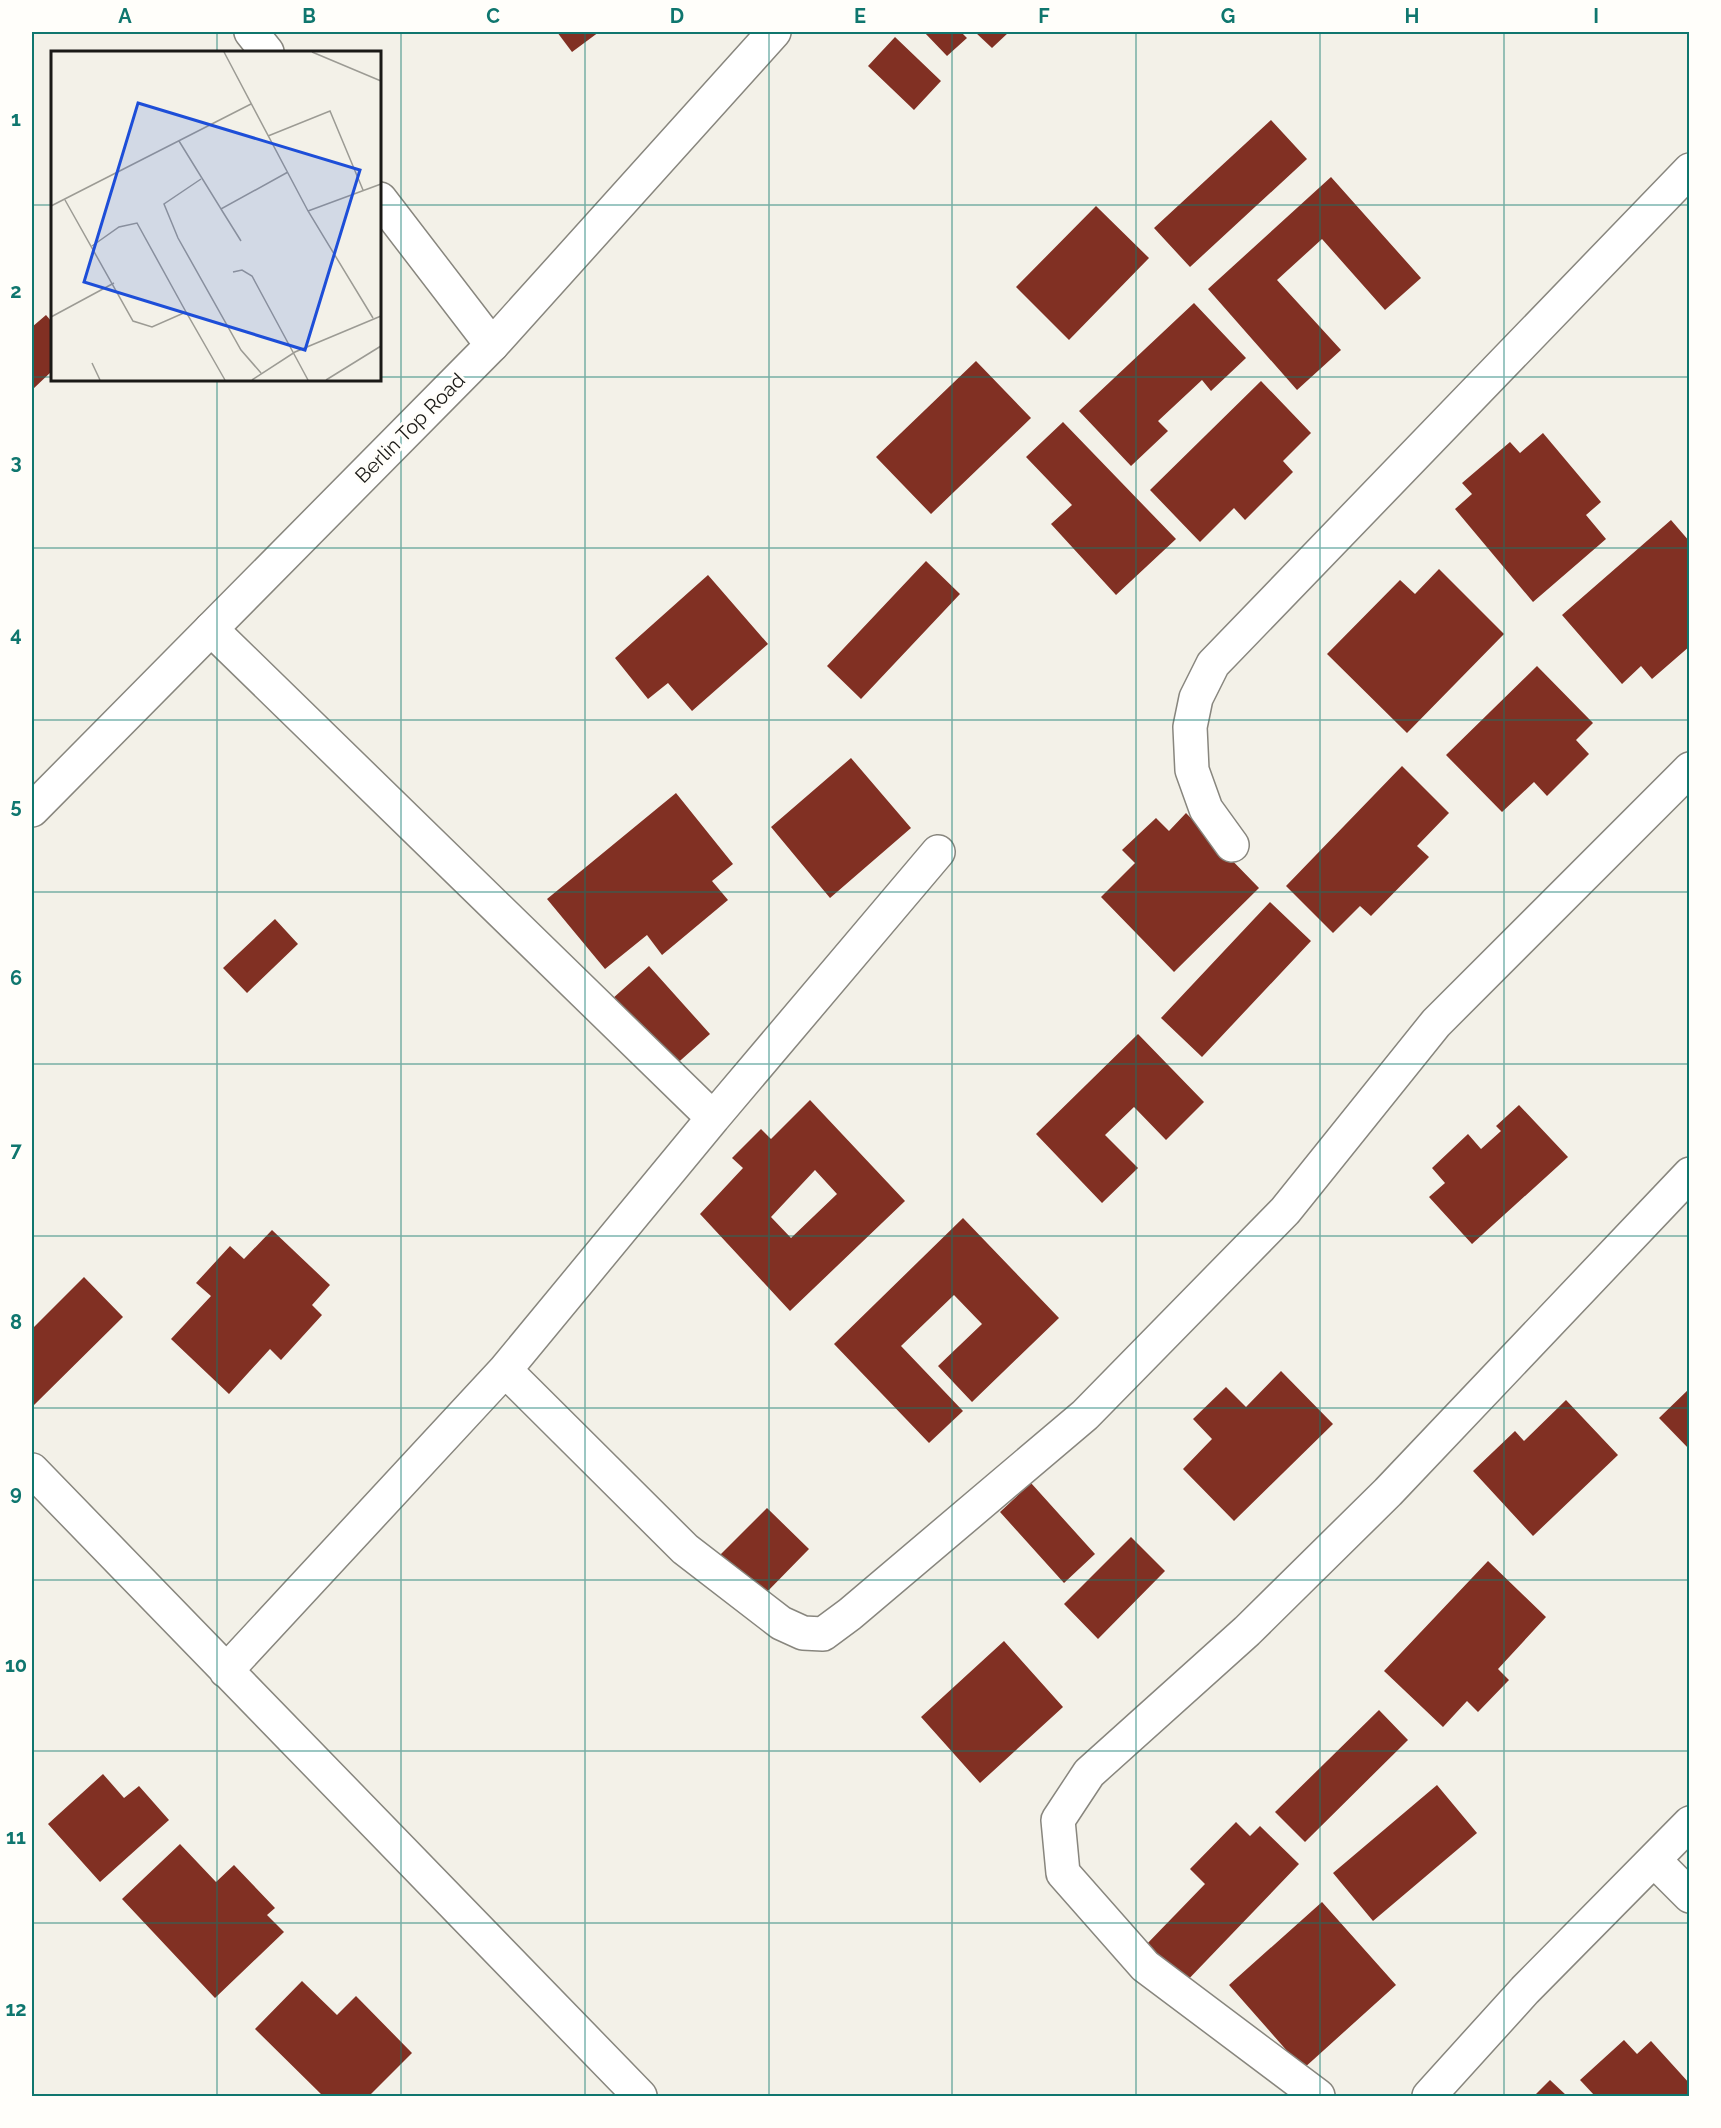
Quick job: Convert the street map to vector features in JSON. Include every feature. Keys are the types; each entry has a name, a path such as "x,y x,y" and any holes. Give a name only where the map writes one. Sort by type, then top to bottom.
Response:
{"street":[{"path":"250,32 266,51"},
{"name":"Berlin Top Road","path":"32,810 492,345 774,32"},
{"path":"1232,845 1206,809 1192,770 1190,727 1196,698 1213,664 1689,170"},
{"path":"381,200 492,345"},
{"path":"211,629 713,1118"},
{"path":"505,1370 685,1549 782,1623 803,1633 823,1634 850,1614 1085,1414 1285,1211 1436,1023 1689,769"},
{"path":"226,1671 505,1370 713,1118 938,852"},
{"path":"1318,2097 1145,1966 1062,1873 1058,1820 1089,1773 1247,1631 1388,1492 1689,1174"},
{"path":"32,1470 640,2097"},
{"path":"1429,2097 1525,1990 1689,1823"},
{"path":"1654,1860 1689,1896"}],"building":[{"path":"557,32 599,32 572,52"},
{"path":"924,32 961,32 967,38 947,56"},
{"path":"975,32 1009,32 992,48"},
{"path":"895,37 941,81 914,110 868,66"},
{"path":"1271,120 1307,159 1190,267 1154,228"},
{"path":"1331,177 1421,278 1385,310 1322,239 1277,280 1341,350 1297,390 1208,289"},
{"path":"1096,206 1149,258 1069,340 1016,287"},
{"path":"1194,303 1246,358 1211,391 1202,380 1158,421 1168,431 1131,466 1079,411"},
{"path":"46,315 51,321 51,372 32,390 32,327"},
{"path":"976,361 1031,418 931,514 876,457"},
{"path":"1261,381 1311,433 1283,461 1293,472 1245,520 1234,508 1200,542 1150,490"},
{"path":"1063,422 1176,539 1116,595 1051,524 1072,505 1026,457"},
{"path":"1543,433 1601,502 1586,515 1606,539 1533,602 1455,509 1472,494 1462,483 1510,442 1520,453"},
{"path":"1671,520 1690,542 1690,646 1652,679 1641,666 1622,684 1562,615"},
{"path":"926,561 960,594 861,699 827,666"},
{"path":"1439,569 1504,634 1407,733 1327,654 1400,580 1415,594"},
{"path":"708,575 768,644 692,711 668,683 648,699 615,658"},
{"path":"1537,666 1593,723 1576,740 1589,754 1547,796 1534,782 1502,812 1446,755"},
{"path":"851,758 911,828 830,898 771,827"},
{"path":"1402,766 1449,813 1417,846 1429,857 1371,916 1360,906 1333,933 1286,886"},
{"path":"676,793 733,864 712,881 728,900 662,955 647,935 605,969 547,899"},
{"path":"1186,813 1259,888 1174,972 1101,897 1135,863 1122,850 1156,818 1169,831"},
{"path":"1270,902 1311,941 1202,1057 1161,1018"},
{"path":"275,919 298,944 247,993 223,968"},
{"path":"649,966 710,1034 672,1068 612,999"},
{"path":"1138,1034 1204,1102 1166,1140 1134,1107 1105,1135 1138,1168 1102,1203 1036,1134"},
{"path":"810,1100 905,1201 790,1311 700,1214 743,1168 732,1158 761,1129 771,1139","holes":["815,1170 837,1194 791,1238 771,1217"]},
{"path":"1519,1105 1568,1157 1472,1244 1429,1197 1445,1183 1432,1168 1468,1134 1481,1149 1501,1131 1496,1126"},
{"path":"963,1218 1059,1318 972,1402 938,1366 982,1324 954,1295 901,1346 963,1411 929,1443 834,1344"},
{"path":"272,1230 330,1285 312,1305 322,1315 281,1360 270,1349 229,1394 171,1339 211,1296 196,1283 230,1246 244,1259"},
{"path":"84,1277 123,1317 32,1407 32,1329"},
{"path":"1281,1371 1333,1424 1234,1521 1183,1469 1212,1439 1193,1419 1226,1387 1246,1407"},
{"path":"1690,1388 1690,1450 1659,1418"},
{"path":"1566,1400 1618,1455 1533,1536 1473,1471 1515,1431 1524,1441"},
{"path":"1031,1483 1095,1554 1064,1583 1000,1512"},
{"path":"767,1508 809,1549 760,1599 718,1557"},
{"path":"1131,1537 1165,1571 1098,1639 1064,1604"},
{"path":"1488,1561 1546,1617 1498,1669 1509,1680 1478,1712 1467,1701 1443,1727 1384,1671"},
{"path":"1004,1641 1063,1707 980,1783 921,1717"},
{"path":"1379,1710 1408,1740 1305,1842 1275,1812"},
{"path":"103,1774 124,1798 139,1786 169,1820 100,1882 48,1824"},
{"path":"1437,1785 1477,1833 1373,1921 1333,1873"},
{"path":"1236,1822 1250,1836 1260,1826 1299,1864 1182,1986 1143,1948 1205,1884 1190,1869"},
{"path":"180,1844 216,1882 234,1865 275,1908 267,1915 284,1932 215,1998 122,1899"},
{"path":"1322,1902 1396,1985 1303,2069 1229,1985"},
{"path":"302,1981 337,2015 356,1996 412,2053 369,2096 323,2096 255,2029"},
{"path":"1624,2040 1637,2054 1651,2041 1690,2084 1690,2096 1595,2096 1580,2080"},
{"path":"1550,2080 1567,2096 1534,2096"}]}
